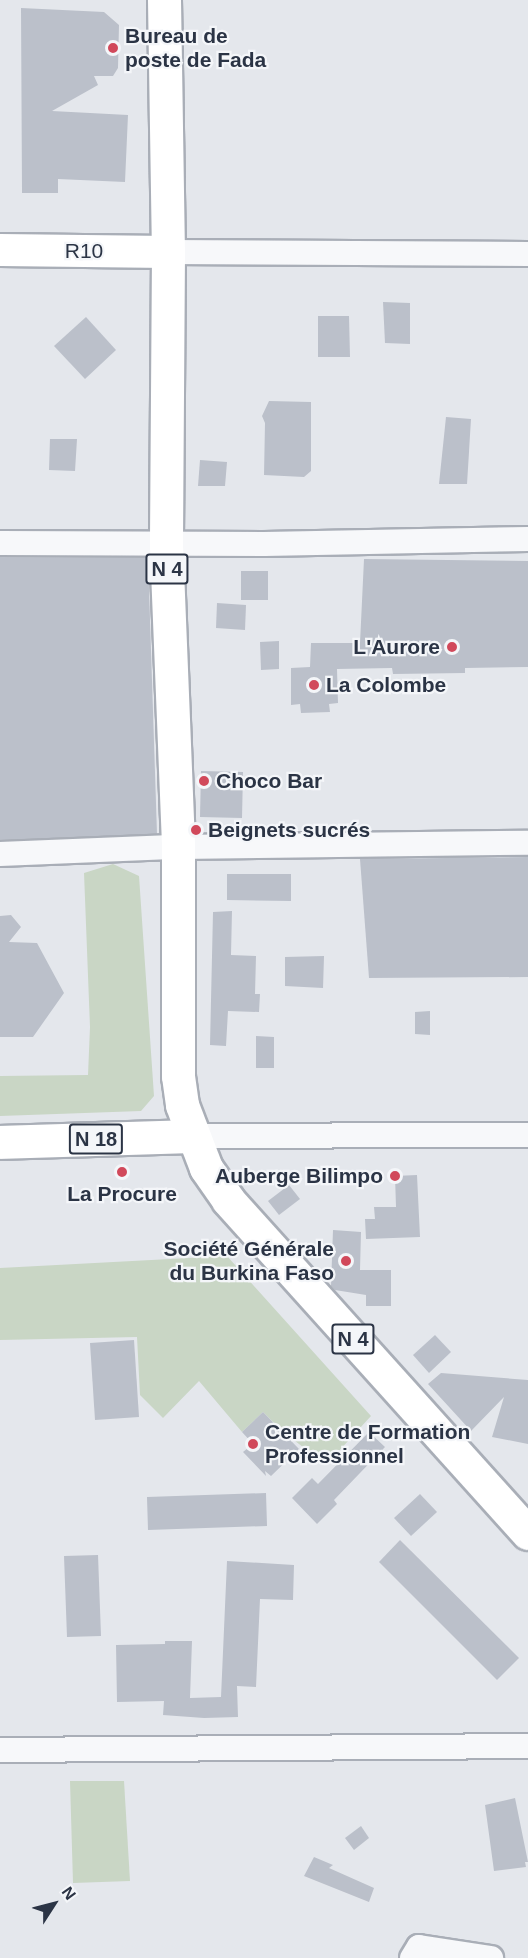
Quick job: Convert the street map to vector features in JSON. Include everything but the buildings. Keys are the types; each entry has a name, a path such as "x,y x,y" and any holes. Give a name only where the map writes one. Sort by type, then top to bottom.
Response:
{"highway":[{"name":"N 4","path":"164,0 168,252 166,545 178,847 178,1076 182,1105 206,1168 228,1200 524,1523"},
{"name":"N 18","path":"0,1142 192,1136"}],"main road":[{"name":"R10","path":"0,250 168,252"}],"street":[{"path":"168,252 528,254"},
{"path":"0,543 166,545 528,539"},
{"path":"0,854 178,847 528,843"},
{"path":"192,1136 528,1135"},
{"path":"0,1750 528,1746"},
{"path":"412,1958 418,1947 491,1958"}],"green space":[{"path":"113,864 139,876 154,1096 141,1111 0,1116 0,1076 88,1075 90,1027 84,873"},
{"path":"227,1256 371,1416 326,1465 281,1430 263,1412 242,1432 199,1381 163,1418 140,1395 137,1337 0,1340 0,1268"},
{"path":"70,1781 124,1781 130,1881 73,1883"}],"place":[{"name":"Bureau de poste de Fada","path":"113,48"},
{"name":"L'Aurore","path":"452,647"},
{"name":"La Colombe","path":"314,685"},
{"name":"Choco Bar","path":"204,781"},
{"name":"Beignets sucrés","path":"196,830"},
{"name":"La Procure","path":"122,1172"},
{"name":"Auberge Bilimpo","path":"395,1176"},
{"name":"Société Générale du Burkina Faso","path":"346,1261"},
{"name":"Centre de Formation Professionnel","path":"253,1444"}]}
